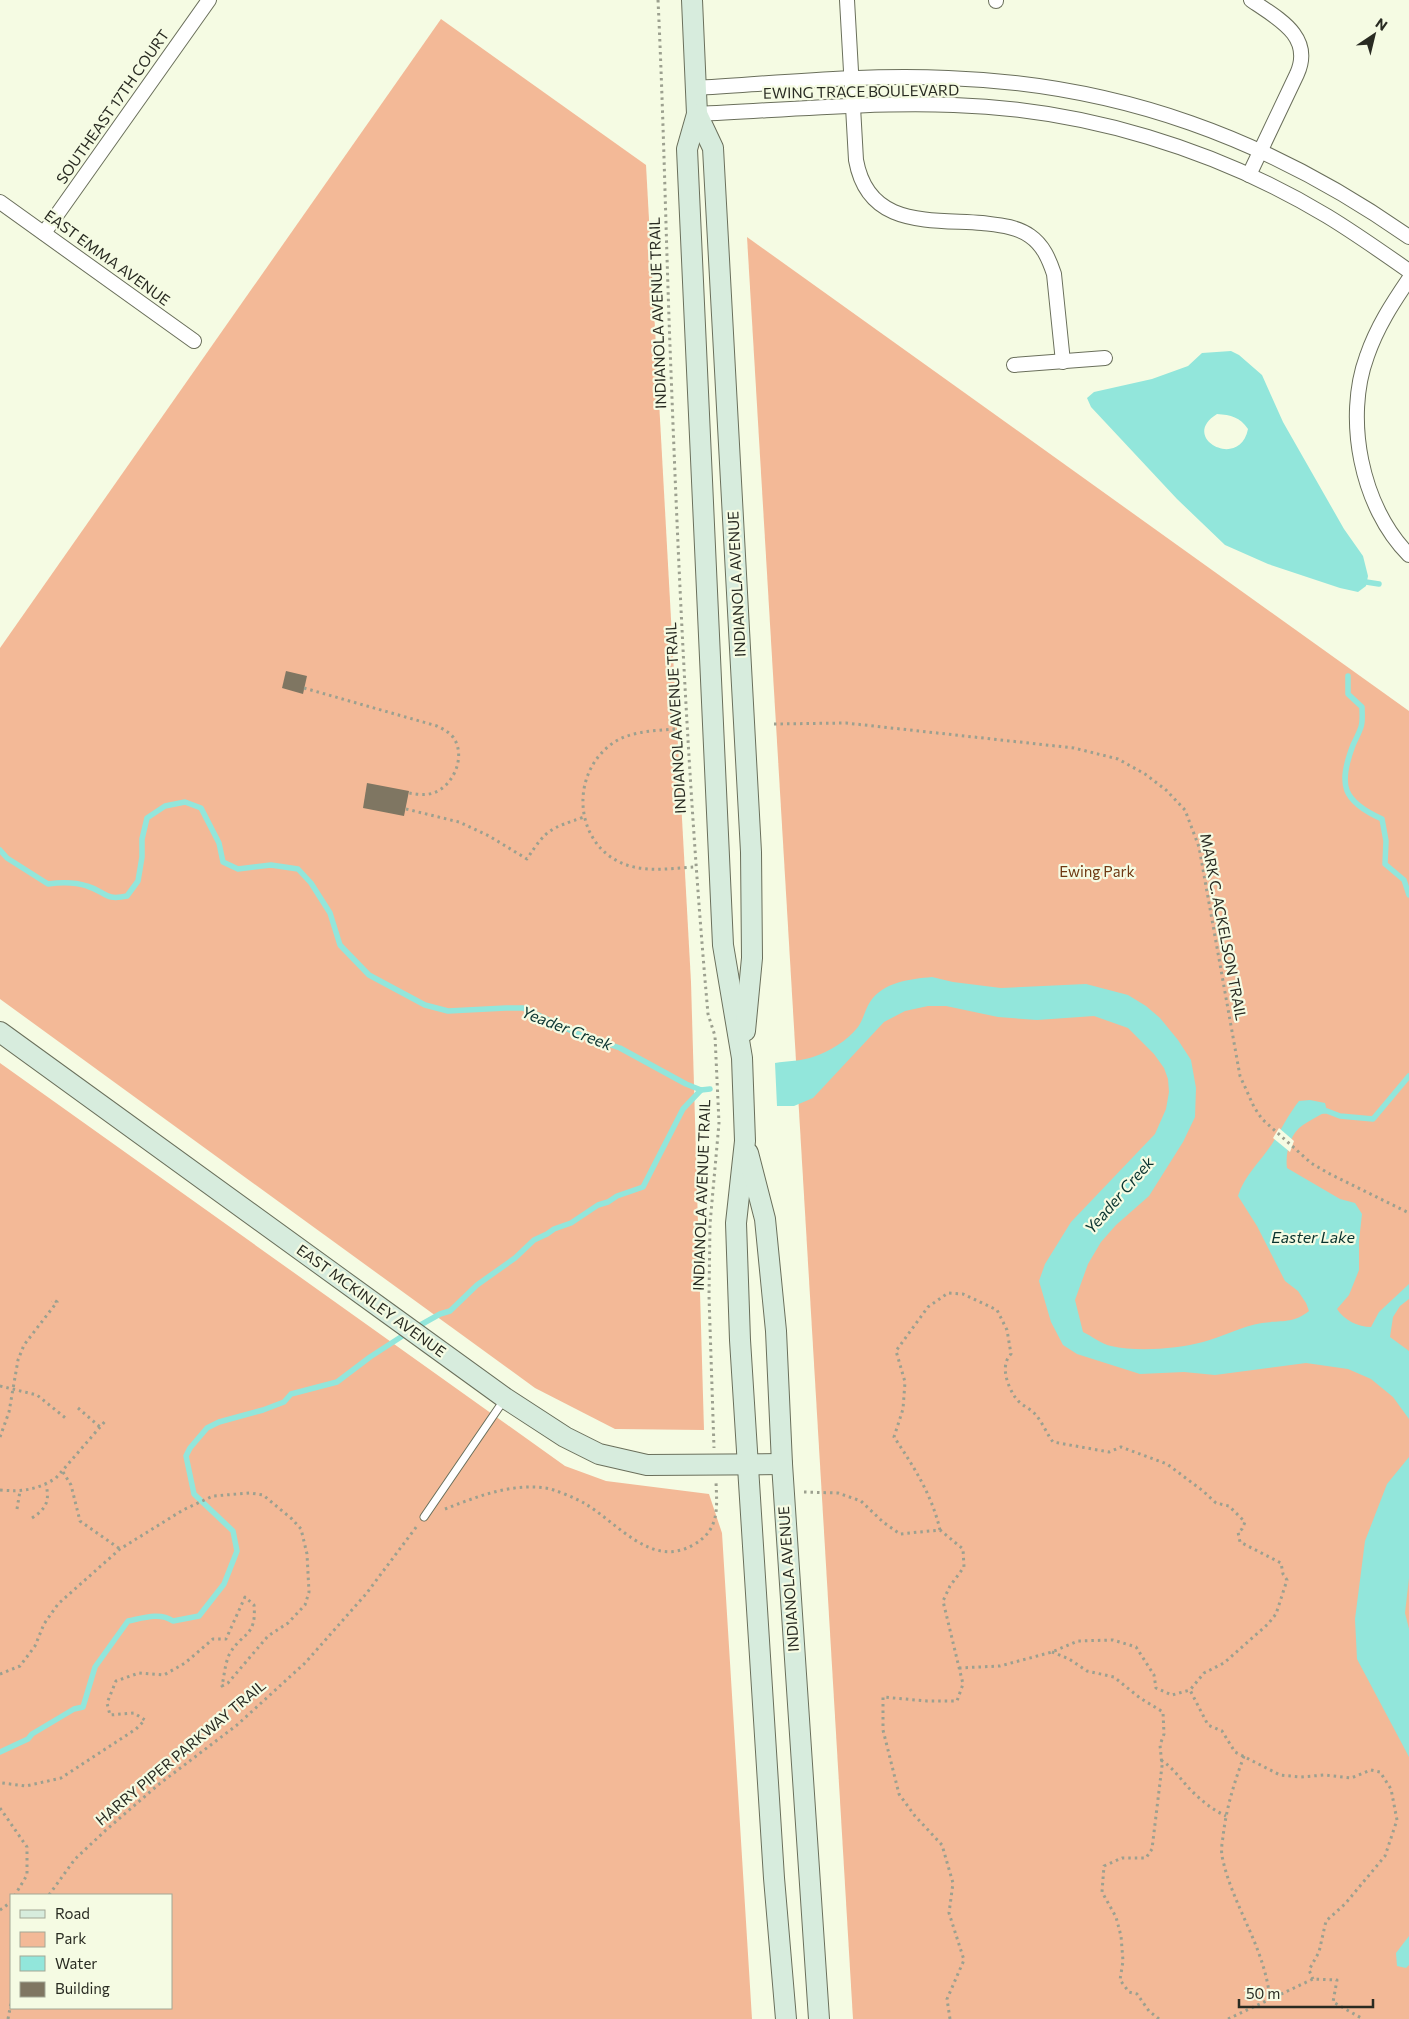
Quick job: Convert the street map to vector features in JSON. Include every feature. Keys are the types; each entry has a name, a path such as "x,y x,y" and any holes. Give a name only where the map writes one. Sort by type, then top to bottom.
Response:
{"main road":[{"name":"INDIANOLA AVENUE","path":"692,0 697,114 687,149 717,836 723,945 742,1058 745,1142 736,1223 740,1340 774,1878 786,2019"},
{"name":"INDIANOLA AVENUE","path":"697,114 713,148 751,852 752,958 742,1058"},
{"name":"EAST MCKINLEY AVENUE","path":"0,1032 505,1398 565,1437 599,1454 646,1465 749,1466 782,1464"},
{"name":"INDIANOLA AVENUE","path":"745,1142 765,1219 776,1331 782,1464 819,2019"}],"street":[{"name":"SOUTHEAST 17TH COURT","path":"44,233 209,0"},
{"path":"847,0 856,160 859,176 867,192 878,204 891,212 912,217 999,225 1015,228 1030,236 1041,246 1050,260 1054,274 1063,362"},
{"path":"1249,175 1298,74 1301,58 1300,45 1294,32 1251,0"},
{"name":"EWING TRACE BOULEVARD","path":"696,88 851,80 947,78 1004,81 1118,100 1178,118 1291,164 1344,194 1409,237"},
{"name":"EWING TRACE BOULEVARD","path":"697,114 853,106 955,105 1008,109 1065,117 1124,130 1172,145 1249,175 1327,216 1409,271"},
{"name":"EAST EMMA AVENUE","path":"0,202 194,341"},
{"path":"1409,279 1378,327 1366,358 1359,388 1356,419 1359,449 1366,479 1376,505 1390,530 1409,555"},
{"path":"1014,365 1105,358"}],"lane":[{"path":"424,1517 505,1398"}],"path":[{"name":"INDIANOLA AVENUE TRAIL","path":"658,0 664,125 677,530 695,867 708,1014 715,1036 719,1123 710,1224 709,1269 714,1432"},
{"path":"304,688 437,726 447,731 454,739 458,748 458,761 455,772 440,790 432,794 409,793"},
{"name":"MARK C. ACKELSON TRAIL","path":"774,724 846,723 1074,748 1118,759 1145,774 1166,790 1185,810 1199,847 1240,1076 1254,1107 1262,1119 1311,1162 1328,1173 1409,1213"},
{"path":"675,729 626,736 604,751 593,765 582,791 584,817 598,845 612,857 628,866 644,870 695,867"},
{"path":"406,809 459,822 489,836 527,859 546,833 553,828 584,817"},
{"path":"950,2019 947,1999 964,1960 949,1913 953,1883 942,1845 915,1816 899,1794 883,1730 883,1697 927,1701 957,1701 963,1684 959,1668 943,1602 950,1586 964,1567 963,1550 940,1530 935,1509 919,1474 894,1437 903,1409 905,1382 896,1351 928,1307 948,1293 964,1294 997,1310 1007,1330 1011,1354 1006,1359 1005,1368 1015,1398 1036,1415 1053,1442 1109,1452 1121,1447 1167,1464 1216,1503 1229,1506 1245,1522 1242,1529 1238,1532 1240,1542 1281,1563 1283,1574 1287,1580 1276,1614 1268,1624 1224,1663 1204,1673 1190,1690 1172,1695 1156,1688 1154,1675 1136,1646 1113,1640 1078,1641 1052,1652 1000,1666 959,1668"},
{"path":"0,1437 9,1412 18,1360 24,1345 57,1302 54,1300 52,1302"},
{"path":"47,1308 45,1310 49,1313"},
{"path":"0,1386 37,1395 68,1420"},
{"path":"78,1408 100,1427"},
{"path":"0,1490 20,1492 46,1485 63,1472 107,1420"},
{"path":"63,1472 71,1485 80,1521 120,1549"},
{"path":"32,1518 48,1502 46,1485"},
{"path":"424,1517 507,1488 545,1488 583,1502 646,1546 658,1551 672,1553 684,1550 700,1542 708,1532 715,1520 717,1510 716,1485"},
{"path":"17,1509 20,1492"},
{"path":"804,1492 838,1493 861,1501 883,1522 900,1534 940,1530"},
{"path":"0,1674 20,1666 35,1646 44,1624 58,1604 120,1549 190,1506 212,1496 250,1493 262,1495 292,1519 301,1529 307,1554 309,1592 305,1605 288,1623 268,1636 228,1683 222,1686 229,1655 252,1628 255,1616 254,1604 245,1597 226,1639 213,1639 185,1663 164,1675 139,1673 116,1680 107,1703 110,1715 134,1713 145,1720 136,1729 61,1778 26,1786 2,1783 0,1785"},
{"name":"HARRY PIPER PARKWAY TRAIL","path":"50,1894 75,1859 106,1830 158,1785 237,1725 305,1663 366,1594 424,1517"},
{"path":"1052,1652 1069,1659 1087,1670 1114,1677 1140,1698 1163,1712 1164,1734 1160,1745 1161,1760 1152,1849 1146,1858 1122,1858 1104,1866 1102,1892 1116,1917 1121,1936 1123,1961 1120,1980 1129,1992 1137,1994 1149,2011 1159,2019"},
{"path":"1190,1690 1208,1724 1222,1731 1235,1752 1280,1775 1324,1775 1351,1778 1371,1770 1380,1772 1391,1789 1397,1820 1385,1856 1345,1904 1326,1921 1319,1952 1308,1970 1313,1979"},
{"path":"1244,1756 1231,1794 1221,1854 1244,1919 1257,1943 1268,1981 1270,2000"},
{"path":"1161,1760 1168,1764 1188,1788 1214,1810 1226,1816"},
{"path":"0,1808 27,1847 27,1875 16,1894"},
{"path":"1228,2019 1313,1979 1337,1980 1333,2002 1363,2019"}],"green space":[{"path":"441,19 646,165 691,982 704,1430 615,1429 535,1388 0,999 0,648"},
{"name":"Ewing Park","path":"747,237 1409,711 1409,2019 853,2019"},
{"path":"0,1063 565,1466 606,1481 709,1494 722,1533 752,2019 0,2019"}],"water":[{"path":"1231,351 1239,355 1262,375 1283,422 1344,529 1363,556 1368,576 1366,586 1358,592 1340,588 1268,564 1225,545 1177,499 1091,407 1087,398 1094,392 1152,379 1188,366 1202,353","holes":["1217,414 1238,419 1248,429 1243,441 1234,448 1224,449 1215,446 1208,440 1204,432 1207,423"]},
{"name":"Easter Lake","path":"932,977 953,982 1001,988 1086,984 1128,995 1146,1006 1160,1018 1191,1060 1196,1088 1195,1117 1183,1142 1149,1196 1116,1225 1101,1242 1088,1264 1075,1300 1083,1332 1107,1345 1133,1349 1157,1349 1193,1344 1255,1324 1292,1320 1309,1311 1298,1291 1285,1281 1257,1226 1238,1196 1248,1176 1272,1144 1299,1101 1310,1100 1325,1103 1327,1111 1303,1125 1292,1138 1287,1156 1287,1168 1340,1199 1355,1203 1362,1214 1359,1241 1359,1270 1349,1295 1337,1309 1347,1320 1371,1327 1379,1312 1409,1284 1409,1299 1400,1306 1393,1317 1390,1337 1409,1351 1409,1419 1393,1397 1371,1379 1348,1369 1306,1363 1215,1375 1184,1372 1140,1374 1077,1354 1063,1345 1051,1322 1039,1281 1045,1264 1071,1222 1155,1134 1166,1109 1169,1092 1168,1079 1164,1068 1154,1054 1128,1028 1094,1016 1037,1020 998,1017 946,1006 928,1006 905,1011 884,1022 813,1098 794,1106 777,1106 775,1063 809,1058 832,1049 844,1041 858,1027 875,995 898,983"},
{"path":"1409,1457 1409,1578 1405,1613 1409,1629 1409,1757 1357,1659 1355,1619 1365,1541 1387,1484"},
{"path":"1409,1936 1409,1965 1406,1968 1397,1966 1396,1953"}],"pier":[{"path":"1279,1128 1294,1141 1290,1152 1273,1138"}],"building":[{"path":"286,671 307,676 303,694 282,688"},
{"path":"367,783 409,791 404,816 363,808"}],"waterway":[{"path":"1366,582 1379,584"},
{"path":"1348,676 1348,694 1362,707 1362,722 1348,759 1345,781 1347,790 1351,798 1358,805 1382,819 1386,841 1385,864 1404,880 1409,895"},
{"name":"Yeader Creek","path":"0,850 7,858 48,884 78,884 94,888 110,897 127,896 138,881 142,857 142,839 147,818 165,806 185,802 201,808 219,843 223,862 238,869 271,865 298,869 311,883 330,913 340,945 369,975 425,1005 448,1011 523,1008 576,1033 620,1048 686,1084 701,1090 710,1089"},
{"path":"1320,1111 1327,1111 1340,1116 1373,1119 1409,1076"},
{"path":"415,1328 440,1314 450,1311 477,1285 515,1258 534,1240 554,1229 571,1223 598,1205 643,1187 683,1109 701,1090"},
{"path":"0,1752 28,1739 32,1734 74,1709 83,1707 95,1667 128,1621 157,1616 173,1621 199,1616 224,1584 237,1551 233,1531 194,1494 186,1456 190,1448 207,1428 219,1422 284,1402 291,1394 337,1382 370,1357 407,1333"}]}
